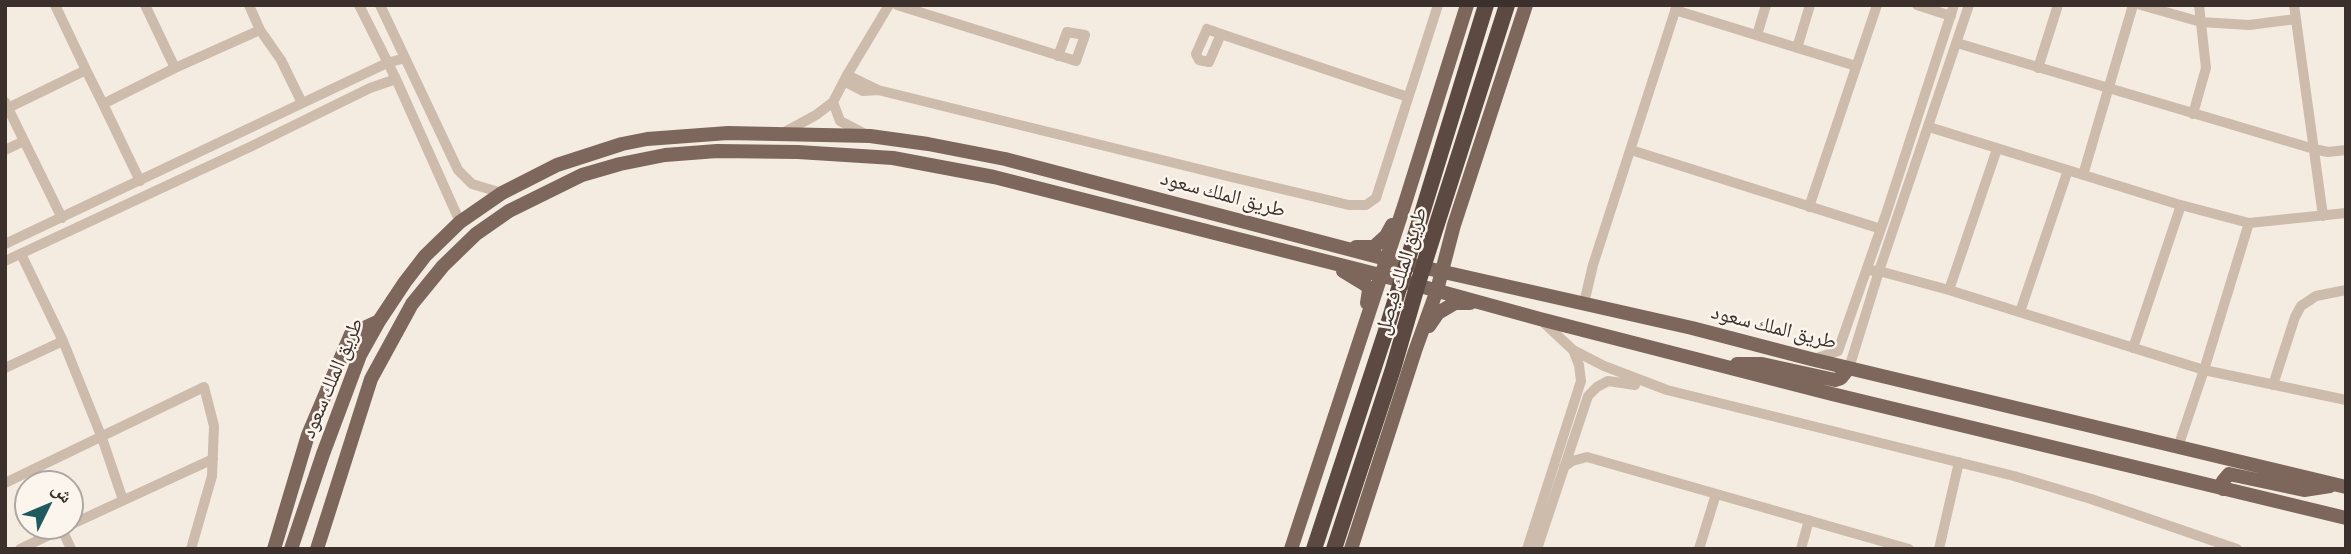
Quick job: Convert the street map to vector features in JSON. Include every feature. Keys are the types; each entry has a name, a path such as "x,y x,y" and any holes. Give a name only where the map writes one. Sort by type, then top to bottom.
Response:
{"highway":[{"name":"طريق الملك فيصل","path":"1314,549 1385,334 1486,5"},
{"name":"طريق الملك فيصل","path":"1334,549 1507,5"}],"main road":[{"path":"1291,549 1468,5"},
{"path":"1351,549 1443,273 1454,225 1526,5"},
{"name":"طريق الملك سعود","path":"291,549 355,367 379,321 425,256 460,222 502,193 557,165 622,144 674,135 783,133 870,136 1005,159 1443,273 1692,328 2340,486"},
{"name":"طريق الملك سعود","path":"317,549 371,379 399,324 428,282 476,234 509,211 582,175 665,155 718,151 798,152 893,158 993,177 1832,394 2346,518"},
{"path":"1405,203 1401,233 1403,240 1409,243 1433,249 1444,245 1454,225"},
{"path":"1325,243 1374,247 1386,236 1405,203"},
{"path":"1450,243 1458,264 1488,283"},
{"path":"1318,260 1357,278 1369,290 1362,332"},
{"path":"1415,351 1438,313 1455,303 1481,302"},
{"path":"1362,332 1380,310 1387,308 1404,311 1414,317 1417,324 1415,351"},
{"path":"274,549 308,435 351,334 379,321"},
{"path":"1691,357 1742,365 1762,364 1835,380 1842,377 1849,368"},
{"path":"2223,489 2223,481 2229,474 2304,490 2340,486"}],"street":[{"path":"55,5 139,181"},
{"path":"145,5 175,68"},
{"path":"249,5 260,30 281,60 302,103"},
{"path":"359,5 396,79 460,222"},
{"path":"380,5 464,178 472,184 502,193"},
{"path":"783,133 833,102 889,5"},
{"path":"897,5 1058,56"},
{"path":"846,78 878,90 1349,205 1366,205 1376,198 1438,5"},
{"path":"1757,35 1766,5"},
{"path":"1797,48 1810,5"},
{"path":"1809,207 1877,5"},
{"path":"1811,359 1838,351 1952,11 1917,5"},
{"path":"1849,368 1969,5"},
{"path":"2038,68 2058,5"},
{"path":"2083,175 2133,5"},
{"path":"2141,5 2201,22 2249,25 2296,19"},
{"path":"2193,114 2206,68 2199,5"},
{"path":"2294,5 2323,216"},
{"path":"1584,303 1593,265 1676,8 1856,66"},
{"path":"103,104 260,30"},
{"path":"1221,33 1408,97"},
{"path":"1957,43 2314,149 2328,152 2346,150"},
{"path":"5,244 387,63 405,58"},
{"path":"62,218 7,105 86,70"},
{"path":"5,261 370,88 396,79"},
{"path":"833,102 840,121 870,136"},
{"path":"1929,127 2181,205 2249,223 2346,213"},
{"path":"5,150 24,141"},
{"path":"1949,290 1997,149"},
{"path":"1631,150 1881,229"},
{"path":"2020,312 2068,170"},
{"path":"2133,348 2181,205"},
{"path":"2178,447 2249,223"},
{"path":"21,254 63,341 102,438 123,500"},
{"path":"1867,270 1880,271 1949,290 2204,370 2346,400"},
{"path":"2273,384 2301,306 2316,296 2346,290"},
{"path":"1539,319 1573,350 1625,375 1667,390"},
{"path":"5,368 63,341"},
{"path":"1527,549 1581,381 1573,350"},
{"path":"1537,549 1588,396 1602,383 1620,382 1667,390 1959,463 2091,499 2207,544 2237,549"},
{"path":"5,483 204,387 214,426 212,476 191,549"},
{"path":"1574,437 1577,446 1587,457"},
{"path":"1564,467 1572,461 1587,457 1909,549"},
{"path":"84,519 213,459"},
{"path":"1939,549 1959,463"},
{"path":"1699,549 1716,494"},
{"path":"1801,549 1810,520"},
{"path":"20,549 39,540"}]}
